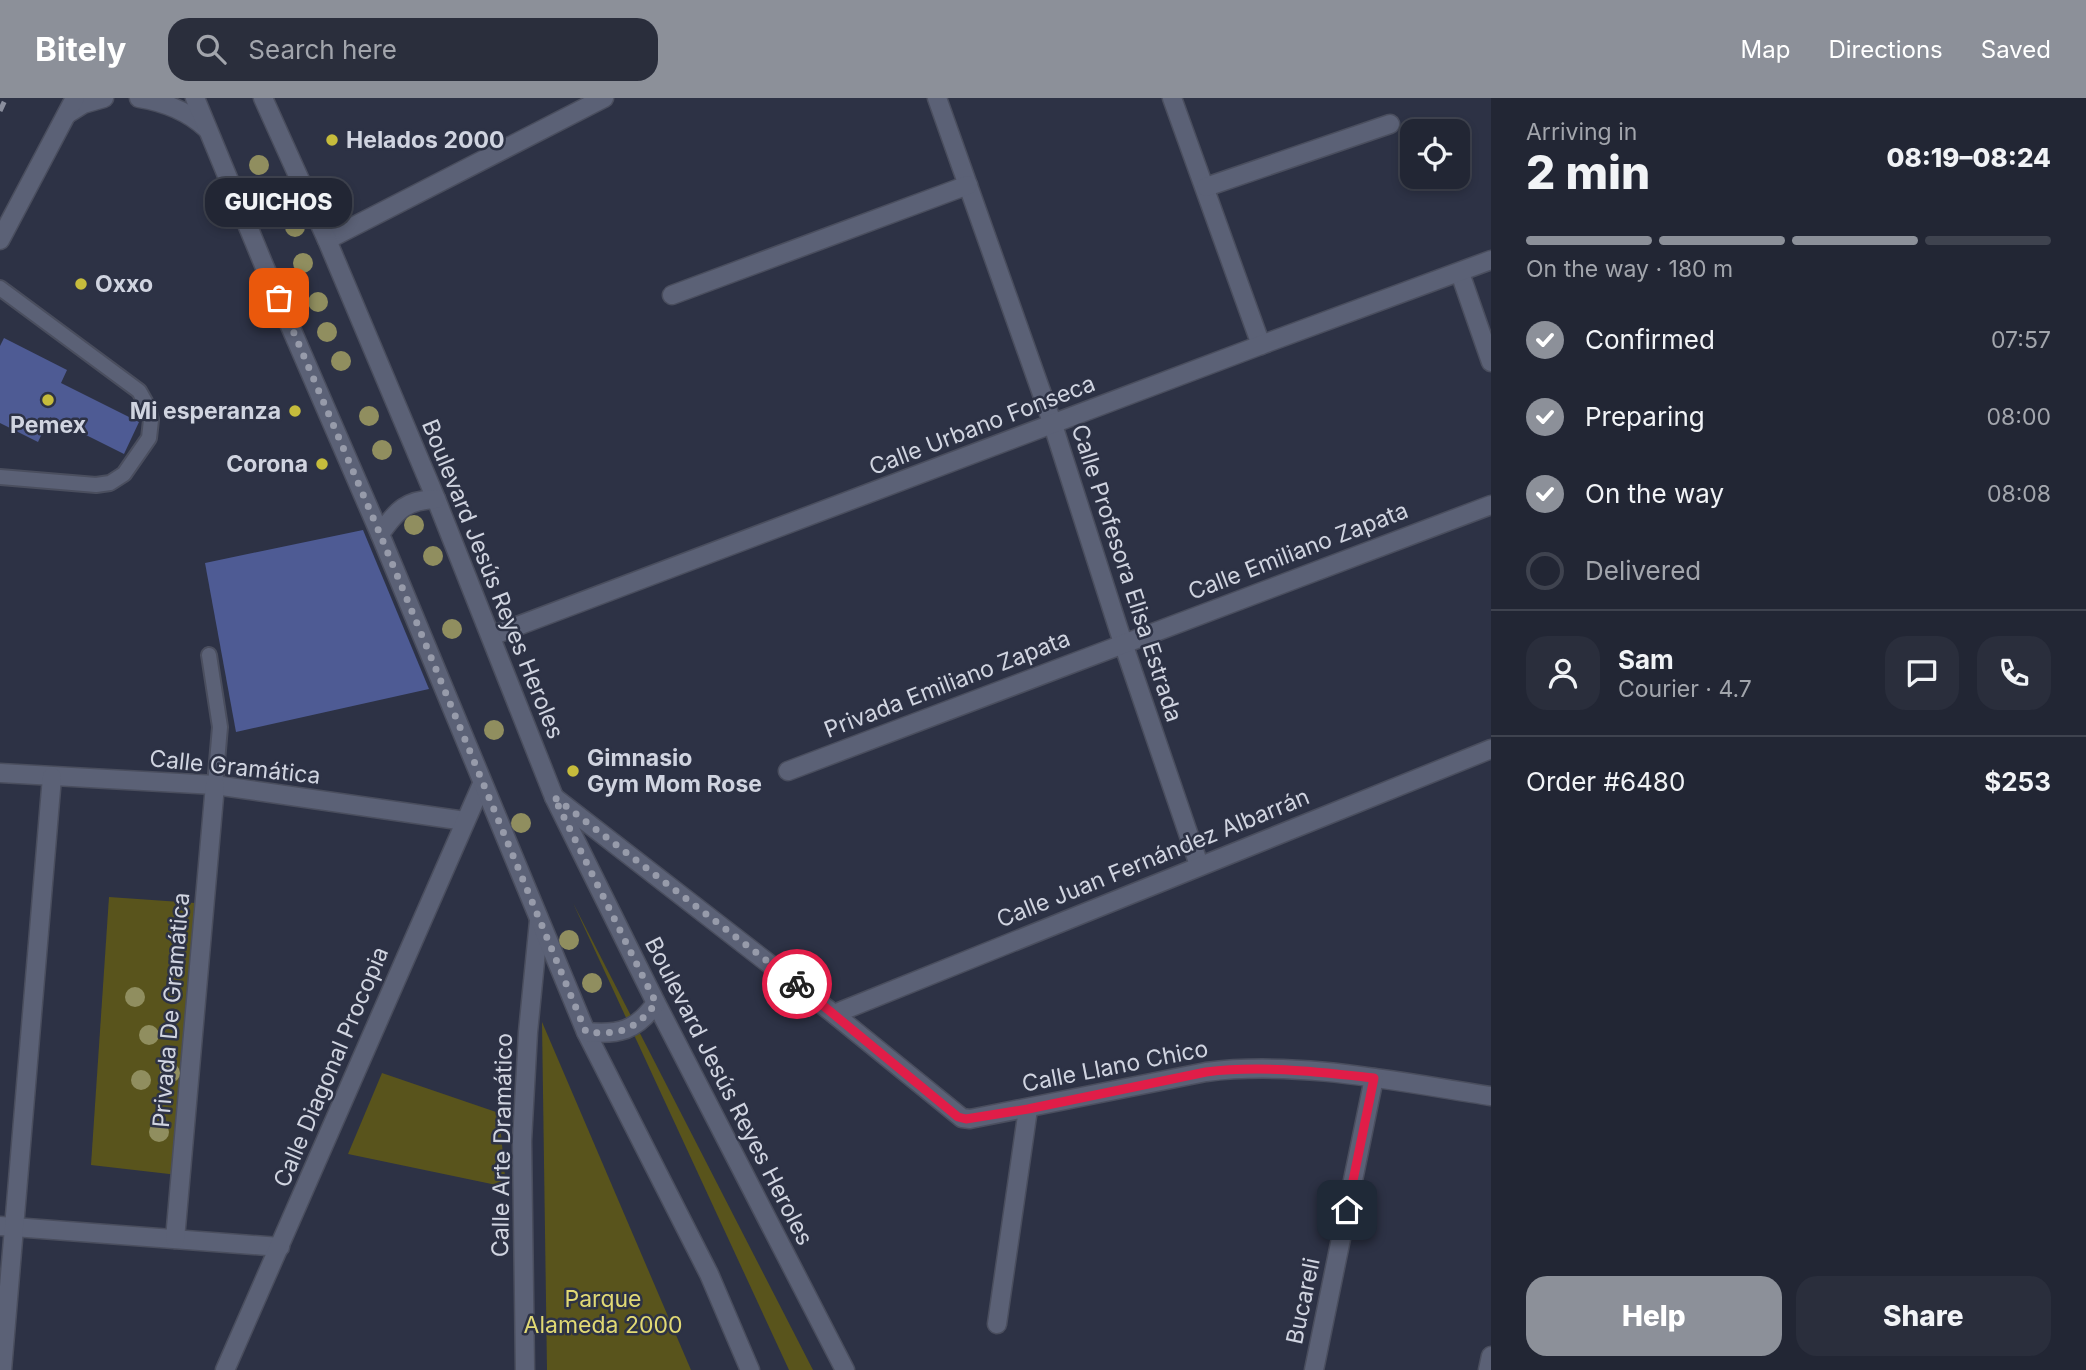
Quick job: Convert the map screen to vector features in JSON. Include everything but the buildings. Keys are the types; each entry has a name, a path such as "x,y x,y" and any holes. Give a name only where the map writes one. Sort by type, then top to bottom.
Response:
{"street":[{"path":"0,240 71,106 104,98"},
{"path":"139,98 177,109 208,130"},
{"path":"195,98 380,534 586,1032 709,1275 750,1370"},
{"name":"Boulevard Jesús Reyes Heroles","path":"263,98 327,240 436,499 554,797 656,1003 845,1370"},
{"path":"327,240 604,98"},
{"name":"Calle Profesora Elisa Estrada","path":"937,98 1053,425 1123,643 1199,865"},
{"path":"1172,98 1261,345"},
{"path":"1206,187 1390,124"},
{"path":"672,295 968,185"},
{"name":"Calle Urbano Fonseca","path":"491,636 1491,260"},
{"path":"1460,273 1491,362"},
{"path":"380,534 401,508 422,499 436,499"},
{"name":"Calle Emiliano Zapata","path":"1123,643 1491,505"},
{"name":"Privada Emiliano Zapata","path":"788,771 1123,643"},
{"name":"Calle Juan Fernández Albarrán","path":"834,1014 1491,749"},
{"name":"Calle Gramática","path":"0,773 215,785 464,821"},
{"path":"2,1370 8,1227 52,777"},
{"name":"Calle Diagonal Procopia","path":"225,1370 482,784"},
{"name":"Privada De Gramática","path":"175,1239 215,785"},
{"path":"554,797 834,1014"},
{"name":"Calle Arte Dramático","path":"525,1370 522,1141 528,1032 539,921"},
{"path":"586,1032 628,1029 639,1022 656,1003"},
{"name":"Calle Llano Chico","path":"834,1014 958,1117 970,1119 1232,1069 1283,1069 1374,1078 1491,1096"},
{"name":"Bucareli","path":"1314,1370 1374,1078"},
{"path":"997,1324 1028,1109"},
{"path":"8,1227 280,1247"},
{"path":"1488,1370 1491,1356"}],"lane":[{"path":"0,288 139,391 148,407 151,420 149,438 124,474 110,483 96,485 0,477"},
{"path":"209,655 220,727 215,785"}],"green space":[{"path":"109,897 195,903 178,1175 91,1165"},
{"path":"573,903 813,1370 789,1370"},
{"name":"Parque Alameda 2000","path":"542,1022 691,1370 547,1370"},
{"path":"382,1073 499,1113 506,1187 348,1154"}],"railway":[{"path":"0,111 6,98"}],"way so far":[{"path":"279,298 380,534 586,1032 628,1029 648,1014 656,1003 554,797 797,984"}],"place":[{"name":"Helados 2000","path":"332,140"},
{"name":"Oxxo","path":"81,284"},
{"name":"GUICHOS","path":"279,298"},
{"name":"Pemex","path":"48,400"},
{"name":"Mi esperanza","path":"295,411"},
{"name":"Corona","path":"322,464"},
{"name":"Gimnasio Gym Mom Rose","path":"573,771"}],"route":[{"path":"797,984 958,1117 966,1119 1232,1069 1283,1069 1374,1078 1347,1210"}]}
